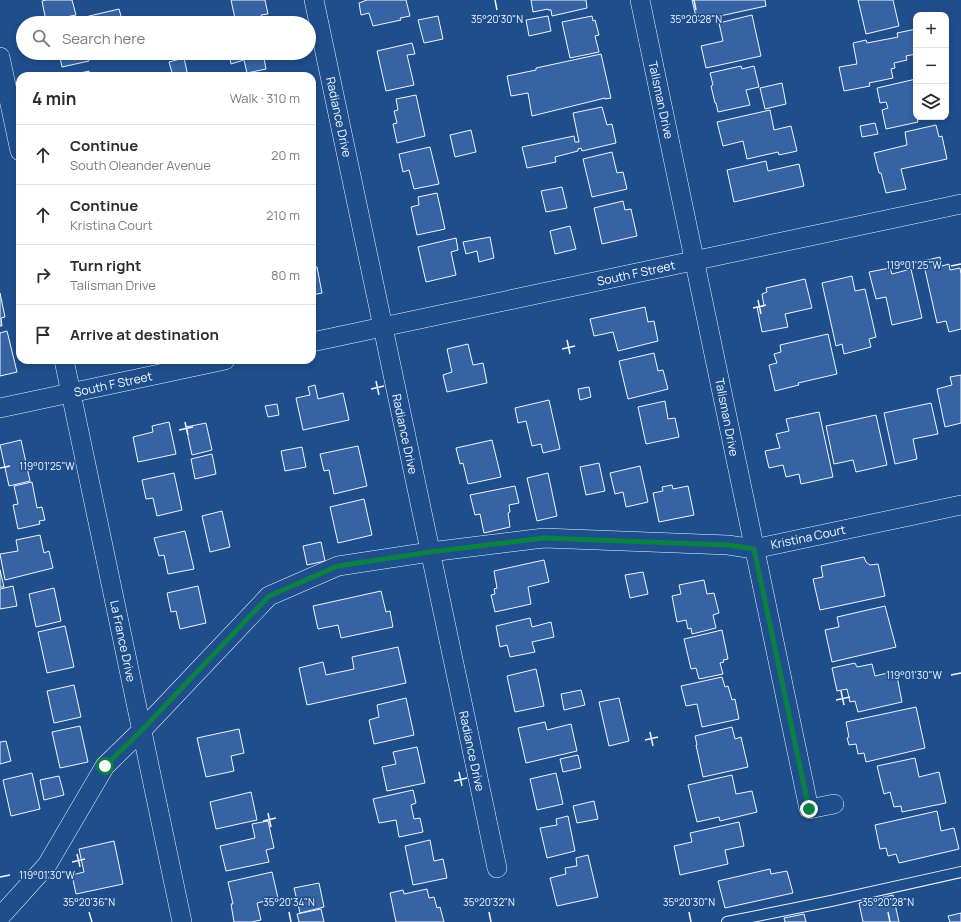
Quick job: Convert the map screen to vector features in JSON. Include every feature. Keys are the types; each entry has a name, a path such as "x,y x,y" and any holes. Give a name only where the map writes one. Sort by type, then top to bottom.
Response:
{"street":[{"name":"Radiance Drive","path":"314,0 497,868"},
{"name":"Talisman Drive","path":"640,0 809,809 834,804"},
{"path":"0,57 16,132"},
{"name":"South F Street","path":"316,341 961,204"},
{"name":"La France Drive","path":"65,364 182,922"},
{"name":"South F Street","path":"0,408 206,364"},
{"name":"Kristina Court","path":"0,918 47,865 105,766 142,730 269,596 338,566 430,552 544,538 728,545 754,549 961,505"}],"lane":[{"path":"727,922 961,872"}],"building":[{"path":"72,0 76,15 45,16 42,1"},
{"path":"231,0 265,0 268,14 261,16 234,16"},
{"path":"367,0 406,0 410,16 400,18 401,20 373,26 369,13 361,15 359,3"},
{"path":"531,0 586,0 587,8 552,16 551,10 548,9 533,12"},
{"path":"692,0 765,0 766,6 697,21"},
{"path":"858,0 893,0 899,26 866,34"},
{"path":"119,9 121,16 89,16"},
{"path":"752,15 761,56 706,68 701,46 723,41 719,23"},
{"path":"438,16 443,39 424,43 418,20"},
{"path":"548,16 551,31 529,36 526,20"},
{"path":"592,16 593,21 595,20 599,35 595,36 599,52 570,58 562,22"},
{"path":"913,30 913,55 906,56 907,60 894,63 895,68 891,69 893,78 869,83 870,86 844,91 839,67 857,64 853,43 866,40 867,43 898,37 897,33"},
{"path":"412,43 415,54 407,55 414,85 386,91 377,51"},
{"path":"601,54 611,98 605,98 532,116 528,93 511,96 507,76"},
{"path":"60,60 89,61 62,67"},
{"path":"184,60 187,72 172,72 169,62"},
{"path":"230,60 244,60 231,64"},
{"path":"244,60 264,60 266,69 247,72"},
{"path":"741,66 742,69 754,66 759,87 746,90 750,105 718,112 711,86 713,85 710,73"},
{"path":"913,80 913,120 918,120 918,122 886,129 882,110 888,108 886,102 880,103 877,88"},
{"path":"782,83 786,104 765,109 760,88"},
{"path":"416,95 425,136 397,143 393,124 397,123 394,111 398,110 396,99"},
{"path":"602,107 607,125 612,124 616,143 582,151 581,148 578,149 578,151 555,157 556,162 527,168 522,147 574,136 575,142 579,142 573,113"},
{"path":"770,110 774,130 791,126 797,151 779,155 778,152 747,159 743,141 723,146 717,122"},
{"path":"875,123 878,134 862,137 860,126"},
{"path":"936,125 939,137 942,136 947,159 901,169 906,189 886,193 874,153 907,145 905,132"},
{"path":"471,130 476,152 455,157 450,135"},
{"path":"430,147 439,184 414,189 409,170 403,172 399,154"},
{"path":"612,152 617,173 623,172 627,189 592,197 583,159"},
{"path":"766,161 768,171 799,164 804,186 734,202 727,170"},
{"path":"562,187 567,208 546,212 541,191"},
{"path":"437,193 445,229 417,235 411,207 419,205 418,197"},
{"path":"623,201 625,210 631,209 637,236 602,244 594,208"},
{"path":"570,226 576,249 555,254 550,231"},
{"path":"490,237 494,258 479,262 477,251 466,254 463,242"},
{"path":"456,238 458,250 451,252 456,275 426,282 418,247"},
{"path":"940,257 942,266 949,264 950,270 960,268 961,274 961,329 949,332 946,321 937,323 923,261"},
{"path":"316,267 322,293 316,294"},
{"path":"890,268 892,274 911,269 922,318 892,325 886,297 876,299 869,272"},
{"path":"852,276 855,291 865,289 876,337 869,339 871,347 844,354 842,344 836,346 822,283"},
{"path":"805,279 812,308 785,314 788,327 762,332 757,307 764,306 762,294 767,292 766,288"},
{"path":"0,293 5,317 1,318 2,326 0,326"},
{"path":"645,307 648,322 654,321 658,341 618,351 613,332 594,336 590,319"},
{"path":"7,331 17,372 0,376 0,333"},
{"path":"828,334 837,374 798,383 799,385 775,391 769,365 777,363 774,354 781,352 780,345"},
{"path":"468,344 473,365 483,363 487,383 447,392 443,375 452,372 447,349"},
{"path":"654,353 658,371 663,370 668,389 628,399 619,361"},
{"path":"961,375 961,423 945,427 937,389 952,385 950,377"},
{"path":"315,385 318,399 343,393 349,420 303,430 296,398 310,395 308,387"},
{"path":"589,387 591,397 580,400 578,389"},
{"path":"549,400 560,449 543,453 541,444 532,446 526,421 518,423 515,408"},
{"path":"665,401 668,419 675,418 679,437 646,444 638,407"},
{"path":"931,403 938,434 913,439 917,459 895,464 884,413"},
{"path":"277,404 279,415 268,417 265,406"},
{"path":"819,412 833,477 801,484 799,474 786,477 783,465 769,468 765,451 780,448 776,434 789,431 786,419"},
{"path":"876,415 887,465 856,472 853,460 834,464 826,426"},
{"path":"169,422 176,454 138,462 133,437 153,432 152,426"},
{"path":"206,423 212,450 192,455 186,427"},
{"path":"21,440 30,481 9,486 0,445"},
{"path":"492,440 501,477 468,484 463,463 460,464 456,448"},
{"path":"358,446 367,486 334,494 329,470 324,471 320,454"},
{"path":"302,447 306,467 285,471 281,451"},
{"path":"212,454 216,474 195,479 191,459"},
{"path":"599,463 605,491 586,495 580,467"},
{"path":"640,466 648,502 626,507 623,492 615,494 610,473"},
{"path":"174,473 182,510 157,516 153,498 146,499 142,480"},
{"path":"548,473 557,516 537,521 527,478"},
{"path":"32,482 37,508 42,507 45,520 39,521 40,524 18,529 13,505 18,504 14,486"},
{"path":"672,485 673,489 688,486 694,515 659,522 653,493 663,491 662,487"},
{"path":"515,486 519,503 509,505 510,512 508,513 510,527 484,533 480,514 475,515 470,495"},
{"path":"364,499 372,535 338,543 330,507"},
{"path":"222,511 230,547 210,552 202,516"},
{"path":"185,531 194,569 168,574 164,555 159,556 154,538"},
{"path":"40,535 44,553 49,551 53,568 5,580 0,554 18,551 16,540"},
{"path":"321,542 325,561 307,565 303,546"},
{"path":"864,557 866,562 870,565 878,564 885,596 820,610 813,579 823,577 821,566"},
{"path":"544,560 549,582 528,587 531,604 495,612 491,595 495,594 494,589 497,588 494,571"},
{"path":"0,570 4,587 0,587"},
{"path":"643,572 648,594 630,598 625,575"},
{"path":"704,580 707,594 714,593 719,613 713,615 716,628 692,634 691,628 688,629 686,620 677,622 672,596 681,594 679,585"},
{"path":"13,586 17,606 0,609 0,589"},
{"path":"198,586 206,623 180,629 176,611 171,612 167,593"},
{"path":"54,588 61,621 36,627 29,594"},
{"path":"381,591 386,612 390,611 393,627 341,638 338,625 318,629 313,606"},
{"path":"885,606 896,647 832,662 825,630 839,627 837,617"},
{"path":"530,618 532,627 551,622 554,637 532,642 535,652 510,657 507,645 500,647 496,626"},
{"path":"65,626 74,667 47,673 38,632"},
{"path":"722,630 728,659 723,660 724,662 720,663 723,674 699,679 696,668 691,669 684,639"},
{"path":"398,647 406,683 307,705 299,668 323,662 326,675 354,669 352,657"},
{"path":"855,663 857,667 872,664 875,676 896,671 902,702 858,712 855,701 850,702 847,689 837,691 832,668"},
{"path":"536,669 544,706 515,712 507,676"},
{"path":"722,677 725,687 728,686 732,700 735,699 739,719 702,727 697,704 686,706 681,686"},
{"path":"74,685 81,717 54,723 47,691"},
{"path":"581,690 585,705 564,710 561,694"},
{"path":"406,698 414,735 374,744 369,720 379,717 377,705"},
{"path":"619,698 629,741 609,746 599,702"},
{"path":"916,707 925,748 866,762 864,753 858,754 856,744 849,745 846,722"},
{"path":"545,722 547,730 571,724 577,751 526,763 518,728"},
{"path":"80,726 88,762 60,768 52,732"},
{"path":"732,727 735,739 741,737 748,767 703,777 695,736"},
{"path":"239,729 244,753 231,756 234,771 206,777 197,738"},
{"path":"6,741 11,761 0,764 0,742"},
{"path":"417,747 425,783 387,791 382,767 396,764 393,752"},
{"path":"578,755 581,768 563,772 560,759"},
{"path":"915,758 919,777 939,772 946,803 902,812 901,806 894,807 890,792 884,794 877,766"},
{"path":"32,773 40,809 11,816 3,780"},
{"path":"556,773 563,804 537,810 530,779"},
{"path":"732,775 736,794 752,791 757,812 720,821 719,817 697,822 688,785"},
{"path":"59,776 64,795 44,800 40,780"},
{"path":"413,790 416,803 411,805 414,819 420,818 423,832 399,837 396,820 379,823 373,799"},
{"path":"251,792 257,820 216,829 210,802"},
{"path":"594,801 598,819 577,823 573,806"},
{"path":"937,811 941,831 954,828 959,849 899,863 896,854 888,856 886,848 880,849 875,825"},
{"path":"568,816 575,851 547,858 540,828 557,825 556,819"},
{"path":"268,821 274,848 266,850 269,862 226,871 220,846 255,838 252,824"},
{"path":"739,822 744,846 725,850 728,864 680,875 674,846 692,842 690,833"},
{"path":"430,840 434,861 443,859 447,878 413,885 405,846"},
{"path":"114,841 123,884 76,894 72,875 84,872 79,849"},
{"path":"588,855 598,897 557,906 550,878 566,874 565,868 577,866 576,858"},
{"path":"770,869 771,874 787,871 793,893 725,908 718,881"},
{"path":"272,872 278,898 257,903 261,920 251,922 234,922 231,904 233,904 228,882"},
{"path":"319,883 324,907 300,913 294,888"},
{"path":"427,889 429,898 434,897 437,908 440,907 444,922 396,922 390,893 403,890 404,894"},
{"path":"893,895 899,922 863,922 859,903"},
{"path":"321,909 324,922 299,922 297,914"},
{"path":"961,913 961,922 950,922 948,916"},
{"path":"804,914 806,922 785,922 784,918"}],"route":[{"path":"105,766 142,730 269,596 338,566 430,552 544,538 728,545 754,549 809,809"}]}
